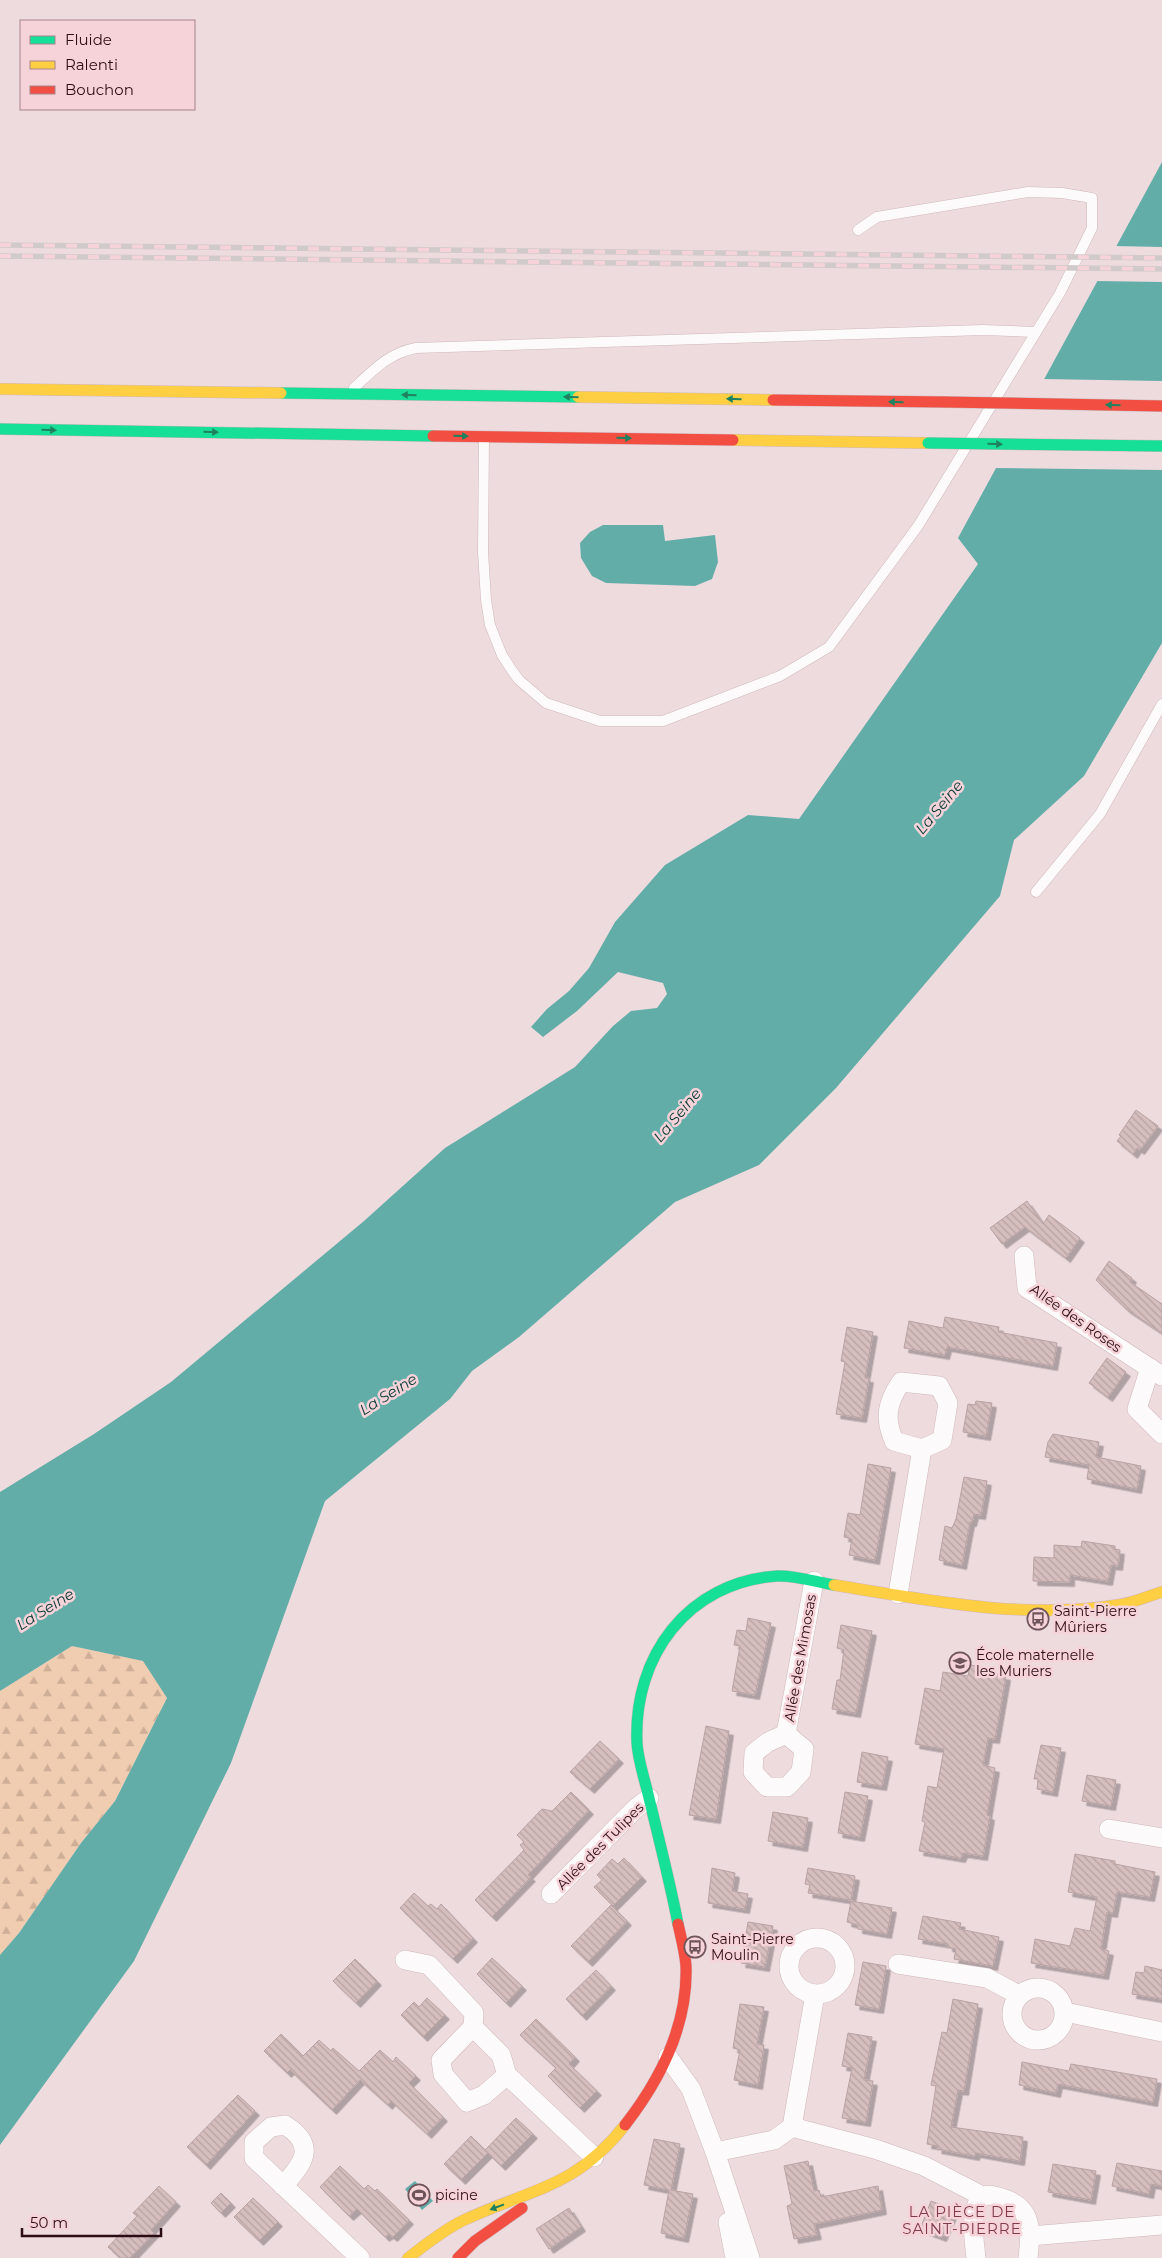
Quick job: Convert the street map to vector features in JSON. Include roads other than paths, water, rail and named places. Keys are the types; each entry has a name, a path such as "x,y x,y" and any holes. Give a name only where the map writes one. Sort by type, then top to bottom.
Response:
{"main road":[{"path":"0,389 1162,406"},
{"path":"0,429 1162,446"},
{"path":"458,2258 476,2241 594,2157 616,2135 643,2101 668,2057 681,2004 686,1965 637,1745 638,1713 646,1672 666,1634 690,1610 717,1591 748,1580 779,1576 982,1608 1032,1611 1119,1605 1162,1592"},
{"path":"408,2258 437,2236 467,2219 559,2183"}],"street":[{"name":"Allée des Roses","path":"1024,1256 1027,1288 1156,1372 1137,1409 1162,1434"},
{"path":"898,1594 922,1450"},
{"name":"Allée des Mimosas","path":"786,1734 814,1581"},
{"name":"Allée des Tulipes","path":"551,1894 635,1809 649,1798"},
{"path":"1109,1829 1162,1838"},
{"path":"405,1960 429,1966 474,2013 473,2028 441,2060 443,2074 468,2102 484,2095 507,2075"},
{"path":"898,1964 987,1978 1019,1995"},
{"path":"1032,1987 1047,1988 1060,1998 1065,2012 1062,2025 1054,2035 1041,2040 1028,2038 1018,2031 1012,2019 1012,2006 1019,1995 1032,1987"},
{"path":"715,2152 774,2140 792,2127 815,1994"},
{"path":"1065,2012 1162,2032"},
{"path":"473,2028 501,2056 507,2075 594,2157"},
{"path":"668,2057 691,2089 715,2152 750,2258"},
{"path":"792,2127 875,2149 924,2166 982,2196"},
{"path":"715,2152 735,2258"},
{"path":"283,2186 360,2258"},
{"path":"976,2258 974,2222 977,2202 982,2196 991,2194 1017,2204 1025,2212 1030,2236 1028,2258"},
{"path":"1030,2236 1162,2225"}],"lane":[{"path":"484,436 483,552 486,600 496,639 511,669 519,680 546,703 600,721 663,721 780,676 829,647 918,526 1060,293 1092,228 1092,198 1062,193 1028,192 877,217 858,230"},
{"path":"347,394 388,357 416,348 983,330 1035,332"},
{"path":"1036,892 1100,814 1159,717 1162,704"}],"water":[{"name":"La Seine","path":"1162,162 1162,643 1084,776 1014,840 1000,896 836,1088 759,1165 675,1202 519,1337 472,1371 450,1399 325,1501 231,1763 134,1961 0,2145 0,1955 19,1933 81,1843 115,1801 167,1698 143,1661 72,1646 0,1691 0,1492 94,1434 171,1382 364,1221 445,1148 575,1067 613,1026 631,1011 657,1008 667,994 663,983 618,972 577,1011 543,1037 531,1027 547,1009 569,991 589,968 615,922 665,865 748,815 799,819 978,564 958,538"},
{"path":"603,525 663,525 665,541 715,535 718,562 712,579 695,586 606,583 592,576 581,558 580,543 590,532"},
{"name":"picine","path":"415,2181 433,2201 422,2210 405,2189"}],"railway":[{"path":"0,245 1162,258"},
{"path":"0,256 1162,269"}],"place":[{"name":"Saint-Pierre Mûriers","path":"1038,1619"},
{"name":"École maternelle les Muriers","path":"960,1663"},
{"name":"Saint-Pierre Moulin","path":"695,1947"},
{"name":"picine","path":"419,2195"}],"district":[{"name":"LA PIÈCE DE SAINT-PIERRE","path":"962,2220"}]}
